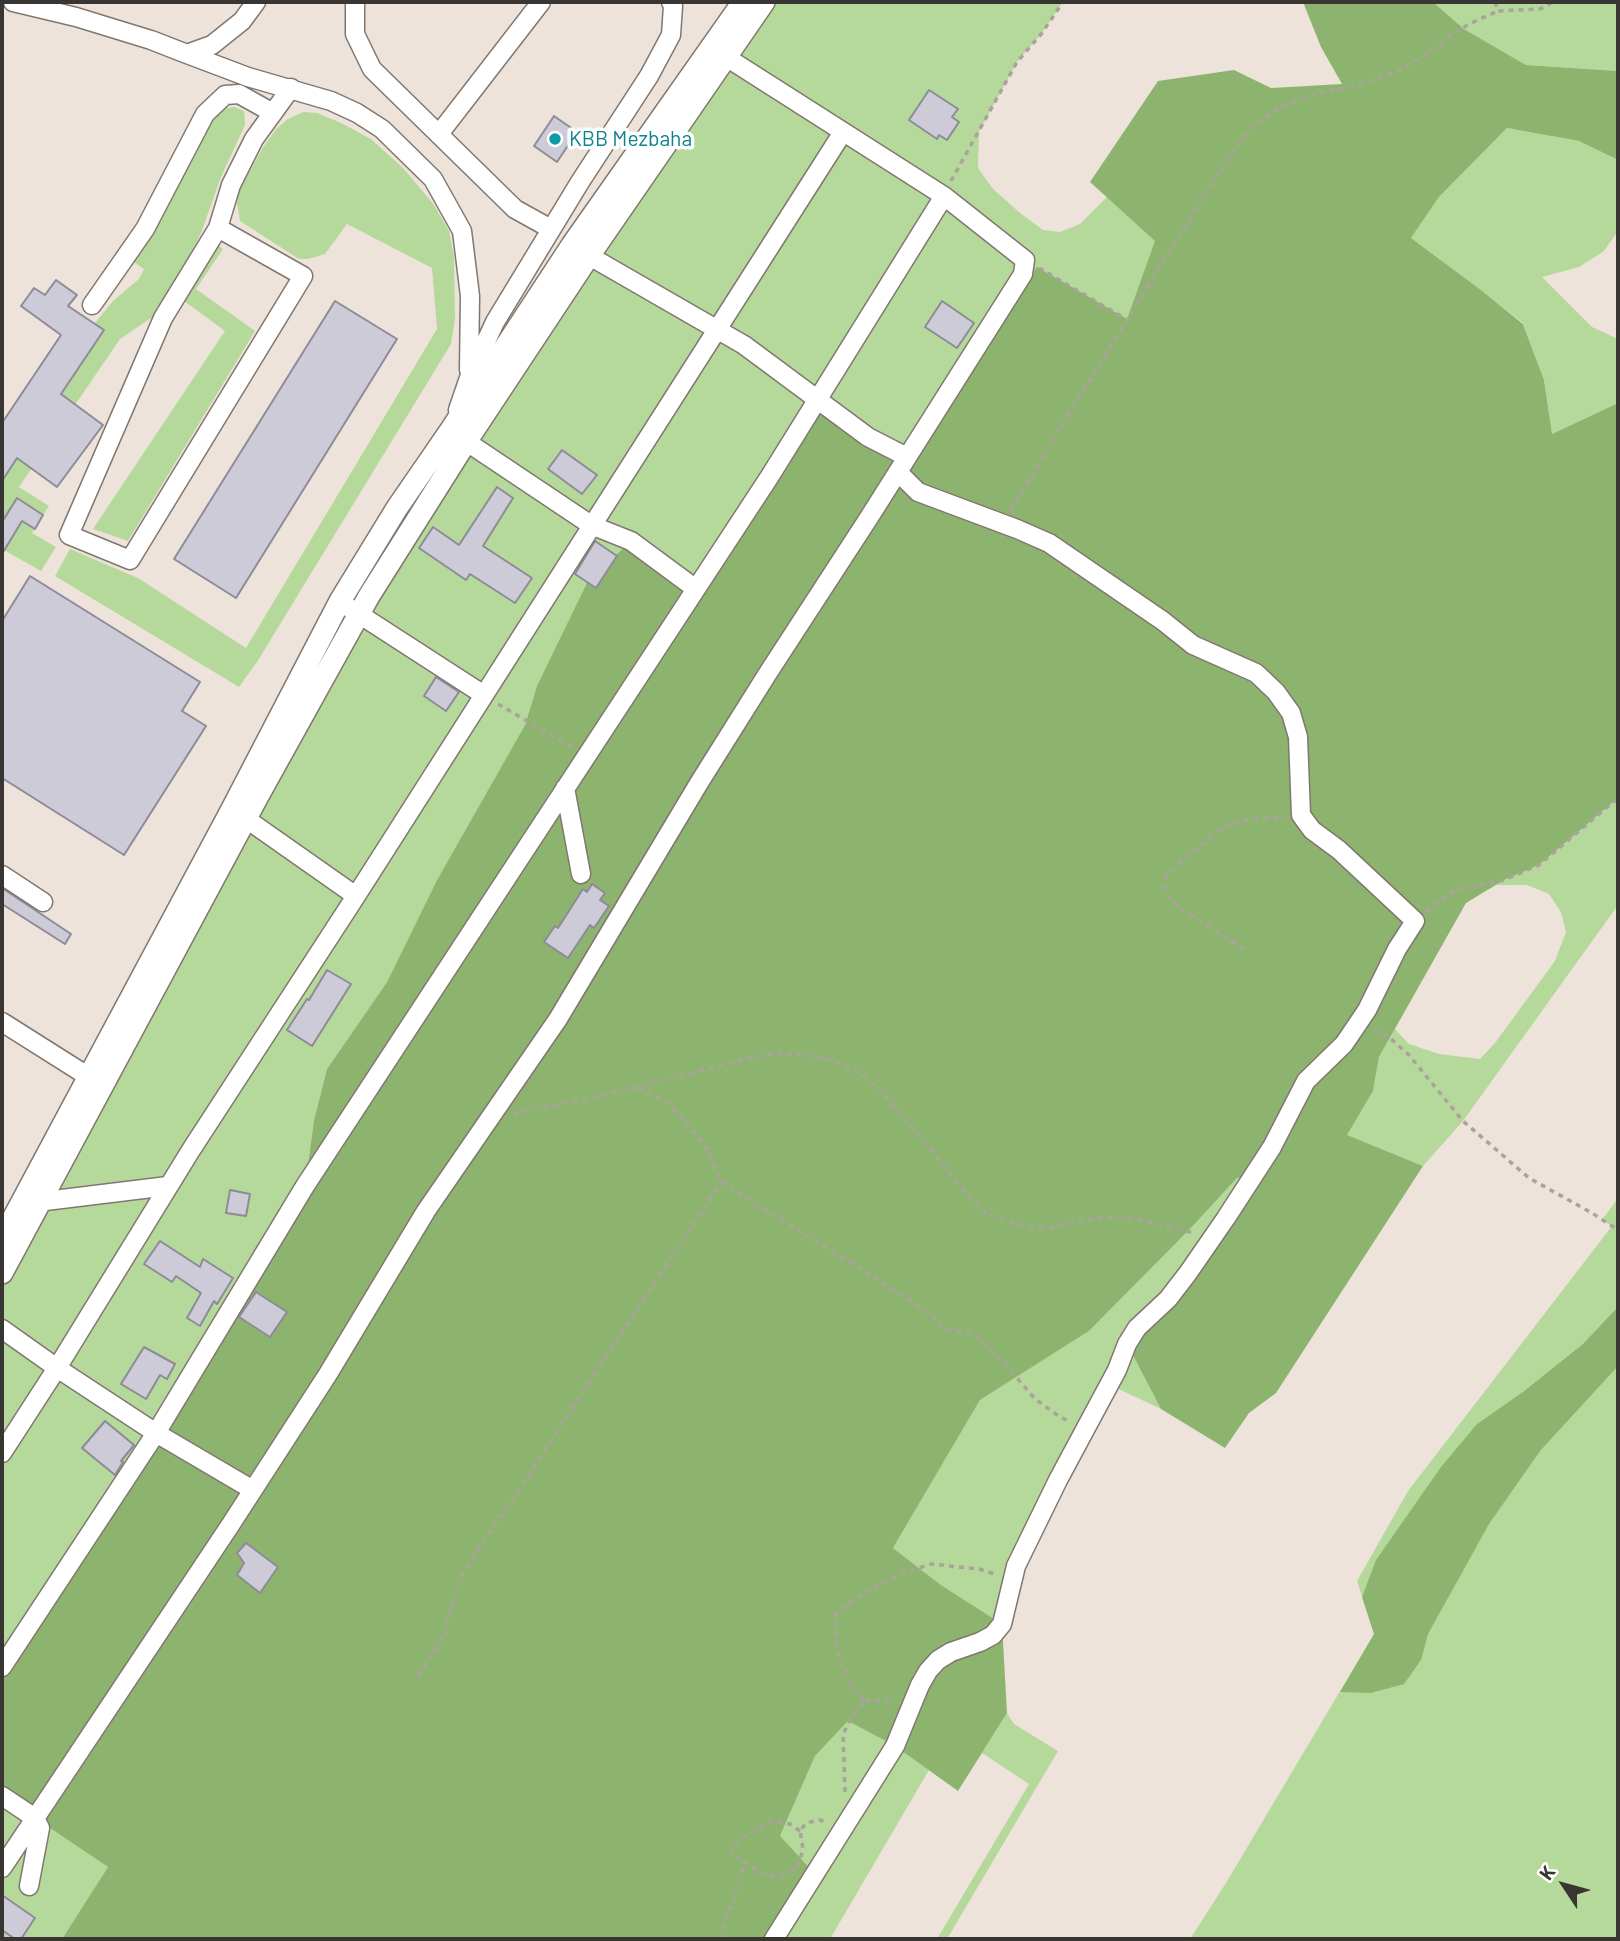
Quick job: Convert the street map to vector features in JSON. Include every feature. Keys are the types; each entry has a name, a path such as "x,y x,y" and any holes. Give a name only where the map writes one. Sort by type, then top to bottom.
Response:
{"main road":[{"path":"718,52 743,2"},
{"path":"2,1273 89,1077 239,814 359,614 458,436 580,251 718,52 764,2"},
{"path":"2,1239 31,1203 239,814 340,601 397,508 458,436"}],"street":[{"path":"13,2 84,10 187,54 331,101 357,113 382,130 433,179 462,231 470,296 469,378 458,436 591,525 631,541 696,589"},
{"path":"187,54 212,45 242,21 256,2"},
{"path":"355,2 355,34 372,69 516,209 551,229"},
{"path":"439,134 541,2"},
{"path":"469,378 495,322 649,76 671,35 671,2"},
{"path":"2,1868 328,1374 426,1211 558,1019 699,783 1023,274 1025,260 944,195 718,52"},
{"path":"218,228 303,276 130,560 69,535 163,318 218,228 230,185 254,139 291,88"},
{"path":"92,305 145,229 205,114 225,95 239,94 273,113"},
{"path":"2,1453 168,1186 356,896 842,132"},
{"path":"2,1667 156,1433 305,1186 696,589 944,195"},
{"path":"580,251 717,327 744,345 902,465 918,492 1049,543 1163,621 1193,645 1256,673 1276,692 1291,713 1298,737 1301,815 1312,830 1339,850 1415,921 1397,949 1367,1010 1344,1044 1306,1082 1272,1147 1213,1237 1168,1298 1137,1328 1127,1344 1117,1370 1016,1566 1003,1624 993,1635 951,1652 938,1660 928,1671 895,1746 774,1939"},
{"path":"340,601 484,695"},
{"path":"565,788 581,874"},
{"path":"239,814 356,896"},
{"path":"2,875 43,902"},
{"path":"2,1022 89,1077"},
{"path":"31,1203 168,1186"},
{"path":"2,1329 156,1433 253,1490"},
{"path":"2,1796 35,1818 40,1828 29,1886"}],"path":[{"path":"944,195 1017,62 1042,33 1063,2"},
{"path":"1496,2 1498,10"},
{"path":"1002,524 1212,184 1255,124 1280,108 1308,96 1353,86 1396,72 1469,24 1498,10 1540,9 1553,2"},
{"path":"1025,260 1127,319"},
{"path":"484,695 586,756"},
{"path":"1415,921 1455,890 1504,880 1539,865 1618,798"},
{"path":"1244,949 1173,903 1165,890 1166,878 1189,854 1225,826 1256,818 1283,818 1306,822"},
{"path":"1359,1021 1390,1038 1408,1054 1463,1121 1529,1178 1618,1230"},
{"path":"486,1125 519,1112 637,1087 745,1059 779,1053 804,1055 832,1060 856,1071 878,1088 895,1105 975,1204 988,1214 1034,1227 1052,1227 1103,1217 1136,1219 1213,1237"},
{"path":"637,1087 666,1102 685,1121 707,1149 721,1182 908,1300 932,1316 944,1329 976,1335 1035,1399 1060,1417 1085,1429"},
{"path":"418,1676 445,1634 461,1577 721,1182"},
{"path":"865,1701 840,1662 836,1642 836,1612 901,1574 931,1564 979,1569 1013,1580"},
{"path":"800,1831 780,1821 771,1821 736,1842 731,1849 732,1854 762,1873 776,1876 788,1874 799,1863 803,1849 800,1831 806,1823 820,1820 843,1828 844,1734 853,1715 865,1701 886,1701 912,1709"},
{"path":"720,1939 745,1863"}],"green space":[{"path":"765,2 1063,2 1042,33 1017,62 979,132 978,168 993,189 1043,230 1060,232 1080,224 1107,197 1156,241 1127,319 696,589 631,542 617,556 537,686 525,725 437,880 387,982 327,1069 314,1120 305,1186 2,1667 2,1289 149,1023 407,540"},
{"path":"1303,2 1433,2 1464,29 1526,65 1618,71 1618,160 1579,141 1507,128 1439,197 1411,238 1523,324 1544,380 1552,434 1618,403 1618,798 1539,865 1504,880 1466,903 1379,1057 1373,1091 1347,1135 1423,1166 1276,1393 1249,1413 1225,1448 1161,1409 1127,1344 1252,1177 1237,1178 1089,1331 980,1400 893,1548 941,1585 1002,1624 1007,1713 958,1791 895,1746 848,1721 815,1756 780,1836 815,1874 774,1939 62,1939 108,1867 35,1818 2,1800 2,1667 305,1186 314,1120 327,1069 387,982 437,880 525,725 537,686 587,583 631,541 696,588 817,400 907,457 1037,267 1127,319 1155,241 1090,182 1158,81 1234,70 1271,88 1342,84 1321,47"},
{"path":"1433,2 1618,2 1618,71 1526,65 1464,29"},
{"path":"234,107 244,111 245,125 221,177 201,233 175,285 154,316 120,339 19,487 49,506 32,533 56,547 41,571 2,549 2,477 4,478 103,330 95,323 113,301 139,279 144,269 135,263 133,256 159,224 184,167 209,120 220,109"},
{"path":"303,112 317,113 371,139 403,168 434,205 449,231 454,257 455,319 451,344 257,662 239,687 55,576 70,549 138,578 246,648 437,329 432,268 347,224 325,254 299,259 240,221 237,203 239,191 262,149 276,129"},
{"path":"1507,128 1579,141 1618,160 1618,231 1604,251 1579,267 1542,277 1592,327 1618,339 1618,403 1552,434 1544,380 1523,323 1411,238 1439,197"},
{"path":"216,244 223,249 196,289 255,331 128,541 93,529 225,331 180,298"},
{"path":"1618,798 1618,905 1463,1121 1423,1166 1346,1135 1373,1091 1379,1057 1395,1029 1409,1044 1439,1054 1480,1059 1495,1043 1555,961 1566,932 1561,912 1549,894 1527,885 1495,885 1539,865"},
{"path":"1253,1177 1127,1344 1161,1409 1110,1385 1058,1480 1002,1624 941,1585 893,1548 980,1400 1089,1331 1237,1178"},
{"path":"1618,1198 1618,1939 1190,1939 1374,1634 1357,1581 1408,1491 1612,1226 1602,1220"},
{"path":"1618,1307 1618,1366 1540,1451 1489,1524 1428,1634 1421,1660 1404,1684 1371,1693 1340,1692 1374,1634 1362,1597 1376,1560 1441,1467 1477,1424 1523,1392 1583,1344"},
{"path":"1007,1713 1014,1724 1058,1751 947,1939 937,1939 1029,1784 982,1753"},
{"path":"848,1721 895,1746 929,1770 830,1939 774,1939 780,1836 815,1756"},
{"path":"2,1800 35,1818 108,1867 62,1939 2,1939"}],"building":[{"path":"929,90 958,109 952,117 959,122 947,140 939,135 937,139 909,120"},
{"name":"KBB Mezbaha","path":"554,116 577,132 557,162 534,146"},
{"path":"56,280 77,295 68,306 104,330 61,394 103,425 57,487 17,458 2,481 2,423 61,335 21,306 34,288 45,295"},
{"path":"335,301 397,339 236,598 174,559"},
{"path":"942,301 974,323 957,348 925,327"},
{"path":"562,450 597,475 582,494 548,469"},
{"path":"497,487 513,498 483,546 532,578 515,603 470,574 466,580 419,548 433,527 459,545"},
{"path":"17,498 43,515 35,529 22,521 2,554 2,522"},
{"path":"595,541 617,556 596,588 575,574"},
{"path":"30,576 200,682 182,711 206,726 124,855 2,778 2,621"},
{"path":"436,677 459,692 446,711 424,696"},
{"path":"592,884 605,893 600,900 609,906 594,928 590,925 568,958 544,942 555,926 558,928 583,889 587,892"},
{"path":"2,888 71,934 65,944 2,904"},
{"path":"327,970 351,984 312,1046 287,1030"},
{"path":"230,1190 250,1194 246,1216 226,1213"},
{"path":"160,1241 200,1267 203,1259 233,1278 217,1304 214,1301 200,1326 187,1318 201,1293 176,1276 172,1282 144,1264"},
{"path":"256,1292 287,1312 270,1337 239,1317"},
{"path":"144,1347 175,1364 167,1379 160,1375 146,1399 121,1384"},
{"path":"105,1421 134,1445 121,1461 123,1462 115,1475 82,1448"},
{"path":"246,1543 278,1567 260,1593 237,1575 244,1563 237,1553"},
{"path":"2,1895 35,1918 21,1939 15,1939 2,1930"}],"place":[{"name":"KBB Mezbaha","path":"555,139"}]}
